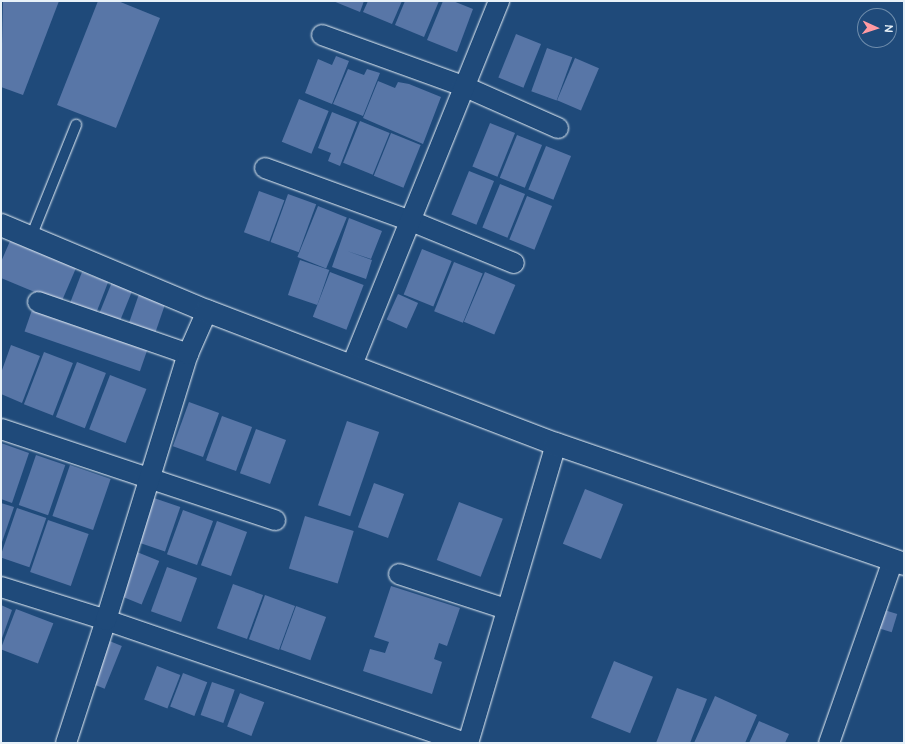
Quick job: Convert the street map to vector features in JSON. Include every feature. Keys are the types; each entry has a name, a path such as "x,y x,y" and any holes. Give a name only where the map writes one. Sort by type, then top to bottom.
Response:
{"street":[{"path":"352,365 411,221 463,86 499,1"},
{"path":"322,35 463,86 558,128"},
{"path":"265,168 411,221 514,263"},
{"path":"1,225 207,311 556,444 898,562 829,743"},
{"path":"38,302 188,354"},
{"path":"66,743 151,478 188,354 207,311"},
{"path":"1,428 275,520"},
{"path":"468,743 506,609 556,444"},
{"path":"398,574 506,609"},
{"path":"1,588 106,620 465,743"}],"lane":[{"path":"31,237 76,125"}],"building":[{"path":"3,1 59,1 23,95 1,87"},
{"path":"98,1 118,1 160,18 116,128 57,105"},
{"path":"333,1 364,1 360,12"},
{"path":"368,1 402,1 392,24 363,12"},
{"path":"405,1 439,1 424,37 395,25"},
{"path":"443,1 453,1 473,9 457,52 427,40"},
{"path":"516,34 541,44 523,88 498,78"},
{"path":"547,48 572,57 557,100 531,91"},
{"path":"336,56 349,61 332,104 305,93 318,59 332,65"},
{"path":"575,58 599,68 581,111 557,100"},
{"path":"348,69 364,75 367,69 380,73 363,116 333,104"},
{"path":"378,81 395,88 398,82 409,84 441,97 423,144 363,118"},
{"path":"299,99 329,111 311,154 282,142"},
{"path":"332,112 357,122 340,166 328,161 331,153 318,148"},
{"path":"360,121 390,133 373,175 343,163"},
{"path":"490,123 515,133 497,177 472,167"},
{"path":"391,133 421,145 403,188 374,176"},
{"path":"517,135 542,145 525,188 500,178"},
{"path":"546,146 571,156 553,200 528,190"},
{"path":"469,171 494,181 476,225 451,215"},
{"path":"500,184 525,194 507,238 482,228"},
{"path":"259,191 284,200 269,242 244,232"},
{"path":"288,194 316,204 299,252 271,242"},
{"path":"527,196 552,206 534,250 509,240"},
{"path":"318,206 347,218 326,269 297,257"},
{"path":"349,218 382,231 371,259 347,251 372,260 366,279 332,267"},
{"path":"10,241 76,268 61,303 1,278 1,262"},
{"path":"422,249 452,261 433,306 404,294"},
{"path":"300,260 329,270 317,305 288,295"},
{"path":"454,262 483,274 463,323 434,311"},
{"path":"82,272 108,282 95,317 69,307"},
{"path":"330,272 364,285 346,330 313,317"},
{"path":"485,272 515,285 494,335 464,322"},
{"path":"112,282 132,290 118,325 98,317"},
{"path":"139,294 165,303 154,337 127,328"},
{"path":"398,294 418,303 407,329 387,320"},
{"path":"33,307 148,347 140,371 25,332"},
{"path":"11,345 40,356 22,403 1,394 1,373"},
{"path":"44,352 73,363 53,415 24,404"},
{"path":"77,362 106,373 85,428 56,417"},
{"path":"110,375 146,389 126,443 89,429"},
{"path":"189,402 219,413 203,457 173,446"},
{"path":"222,416 252,427 236,471 206,460"},
{"path":"347,421 379,432 350,516 318,505"},
{"path":"256,429 286,440 270,484 240,473"},
{"path":"1,443 29,453 12,503 1,499"},
{"path":"36,455 65,465 48,515 19,505"},
{"path":"70,465 111,479 93,530 52,516"},
{"path":"374,483 404,494 388,538 358,527"},
{"path":"585,489 623,504 601,559 563,544"},
{"path":"151,497 180,507 165,552 136,541"},
{"path":"459,502 503,519 481,577 437,560"},
{"path":"1,503 14,507 1,545"},
{"path":"17,508 46,518 29,567 1,557"},
{"path":"183,510 213,521 197,565 167,554"},
{"path":"305,516 354,531 338,584 289,569"},
{"path":"48,520 89,534 71,586 30,572"},
{"path":"217,521 247,532 231,576 201,565"},
{"path":"137,552 159,561 142,605 119,596"},
{"path":"167,567 197,578 181,622 151,611"},
{"path":"233,584 263,595 247,639 217,628"},
{"path":"391,586 460,608 447,646 439,643 434,659 442,662 432,694 363,671 370,649 385,653 389,642 374,637"},
{"path":"265,595 295,606 279,650 249,639"},
{"path":"1,605 12,610 1,641"},
{"path":"296,606 326,617 310,660 280,649"},
{"path":"16,609 53,623 38,663 1,649"},
{"path":"881,609 897,614 892,632 875,627"},
{"path":"107,640 122,646 105,689 90,683"},
{"path":"614,661 653,677 630,733 591,718"},
{"path":"157,666 180,675 167,709 144,700"},
{"path":"183,673 207,682 194,716 170,707"},
{"path":"212,682 235,690 223,723 201,715"},
{"path":"677,688 707,699 690,743 656,743"},
{"path":"240,693 264,702 251,736 227,727"},
{"path":"715,696 757,715 745,743 694,743"},
{"path":"759,721 789,734 785,743 749,743"}]}
